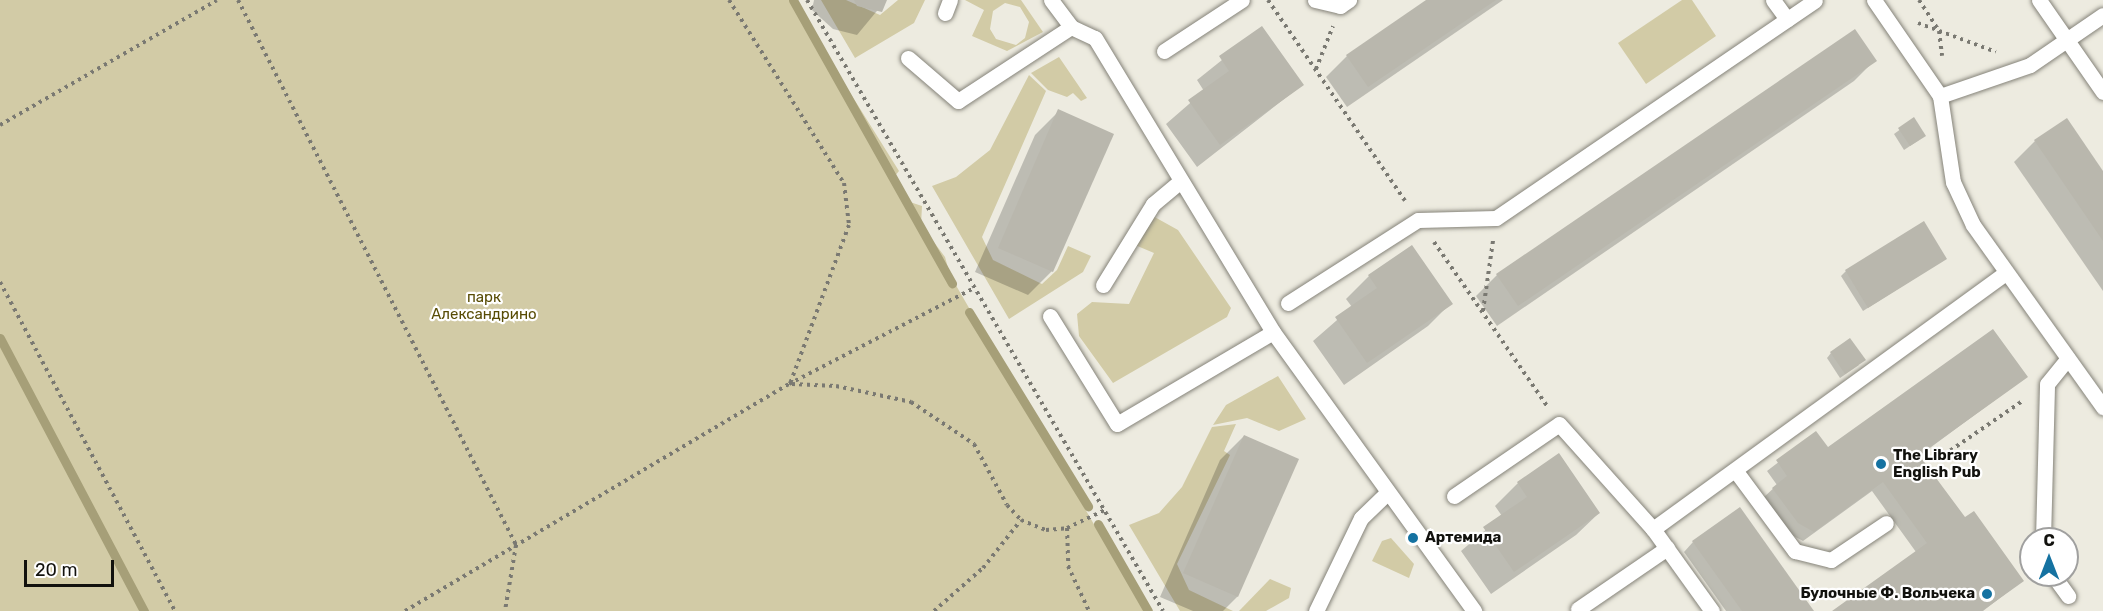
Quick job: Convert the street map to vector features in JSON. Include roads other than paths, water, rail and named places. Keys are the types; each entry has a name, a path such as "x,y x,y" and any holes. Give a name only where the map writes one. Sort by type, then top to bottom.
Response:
{"lane":[{"path":"1051,0 1071,27 1095,38 1179,182 1273,332 1474,611"},
{"path":"1164,51 1242,0"},
{"path":"1315,0 1345,3"},
{"path":"1773,0 1787,19"},
{"path":"1288,303 1418,220 1496,218 1815,0"},
{"path":"2039,0 2103,92"},
{"path":"1879,5 1940,96 1953,182 1974,225 2103,407"},
{"path":"1940,96 2030,64 2103,15"},
{"path":"908,57 958,101 1071,27"},
{"path":"1103,285 1154,204 1179,182"},
{"path":"1653,529 2006,273"},
{"path":"1050,316 1117,424 1273,332"},
{"path":"2043,527 2047,384 2068,358"},
{"path":"1454,496 1559,424 1653,529 1712,611"},
{"path":"1735,470 1795,550 1831,560 1886,523"},
{"path":"1316,611 1362,518 1387,493"},
{"path":"1578,609 1667,548"},
{"path":"2062,587 2068,596"}],"waterway":[{"path":"793,0 952,283"},
{"path":"969,312 1088,506"},
{"path":"0,338 144,611"},
{"path":"1098,524 1148,611"}],"place":[{"name":"The Library English Pub","path":"1881,464"},
{"name":"Артемида","path":"1413,538"},
{"name":"Булочные Ф. Вольчека","path":"1987,594"}],"park label":[{"name":"парк Александрино","path":"484,306"}]}
